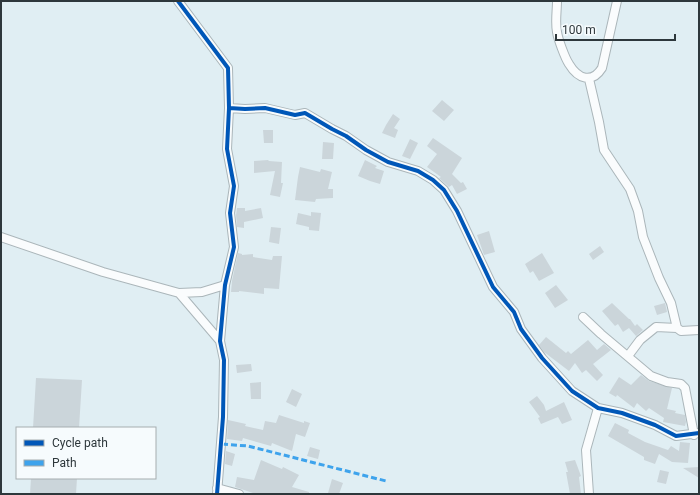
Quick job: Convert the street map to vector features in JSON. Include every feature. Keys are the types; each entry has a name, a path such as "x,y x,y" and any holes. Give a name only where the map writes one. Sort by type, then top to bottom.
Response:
{"street":[{"path":"178,1 228,68 229,108 227,149 234,186 230,213 234,247 225,285 220,341 224,360 223,417 217,491 239,494"},
{"path":"557,1 557,31 569,64 583,78 589,79 598,74 602,68 617,1"},
{"path":"589,79 604,150 630,189 638,211 643,237 659,278 671,303 677,328"},
{"path":"229,108 265,108 295,115 305,113 388,162 418,171 433,180 444,190 457,211 493,287 514,312 521,329 542,358 572,391 598,408 622,413 655,425 676,436 697,434 685,388 681,384 667,382 650,376 600,334 583,317"},
{"path":"1,237 104,272 179,293 202,292 225,285"},
{"path":"179,293 220,341"},
{"path":"628,356 640,340 656,327 677,328 681,331 699,330"},
{"path":"589,494 586,450 598,408"}],"building":[{"path":"442,100 454,110 444,121 432,111"},
{"path":"393,114 400,119 394,128 398,130 395,138 382,133"},
{"path":"263,130 273,130 273,143 264,143"},
{"path":"433,138 462,158 452,174 461,183 463,182 467,189 457,194 452,185 449,187 439,178 441,177 427,167 437,154 427,146"},
{"path":"410,139 418,143 410,159 402,156"},
{"path":"323,142 334,143 333,159 322,159"},
{"path":"268,160 282,162 281,183 283,183 280,197 270,195 275,171 254,173 254,161"},
{"path":"365,160 377,166 375,168 384,171 380,184 358,176"},
{"path":"300,167 320,172 321,169 332,172 328,189 333,189 333,198 316,199 315,202 295,200"},
{"path":"237,208 245,208 245,211 261,208 263,218 244,222 244,228 237,227"},
{"path":"311,212 321,213 319,231 309,230 309,227 296,224 298,213 311,216"},
{"path":"271,227 281,228 279,244 269,242"},
{"path":"489,231 495,252 484,255 477,235"},
{"path":"600,246 604,252 593,260 589,254"},
{"path":"238,253 242,255 253,254 253,257 272,260 273,256 282,256 279,289 264,288 264,294 239,291 231,292"},
{"path":"542,253 554,273 539,281 533,271 530,273 525,264"},
{"path":"556,285 568,300 555,308 545,293"},
{"path":"612,303 630,319 635,326 637,324 643,330 636,336 629,328 623,332 618,324 615,326 602,311"},
{"path":"665,303 667,312 657,315 654,306"},
{"path":"546,337 566,353 568,351 571,354 588,340 597,350 604,344 611,350 593,364 603,375 597,381 586,370 582,373 575,363 569,371 544,352 539,345"},
{"path":"251,364 252,371 237,373 236,365"},
{"path":"641,375 649,381 672,388 667,409 676,411 675,413 685,415 685,426 663,422 664,418 649,408 646,411 637,403 634,408 617,395 616,397 609,393 619,377 631,385"},
{"path":"36,378 82,380 79,427 33,427"},
{"path":"261,382 261,399 251,399 250,383"},
{"path":"292,389 302,394 296,407 286,402"},
{"path":"537,396 544,405 546,411 564,402 572,420 562,424 558,417 541,424 538,418 540,417 529,402"},
{"path":"279,415 304,423 304,421 310,423 305,437 296,434 292,451 272,443 271,446 243,438 242,441 227,439 228,420 263,430 265,421 276,423"},
{"path":"615,423 629,430 628,433 645,442 668,450 671,446 679,451 680,442 690,443 688,463 672,462 659,454 655,464 644,460 644,457 608,436"},
{"path":"310,447 320,450 318,459 307,456"},
{"path":"226,451 235,454 232,466 225,464"},
{"path":"261,460 282,469 283,467 299,475 292,487 309,492 309,494 256,494 235,487 237,477 254,480"},
{"path":"575,460 581,476 579,477 581,494 570,494 566,472 568,472 565,462"},
{"path":"699,467 699,478 683,468"},
{"path":"660,470 669,472 666,484 657,482"},
{"path":"31,479 77,479 76,494 30,494"},
{"path":"332,479 343,483 339,494 328,493"}],"marked path":[{"path":"222,444 248,446 386,481"}],"cycle path":[{"path":"178,1 228,68 229,108 265,108 295,115 305,113 388,162 418,171 433,180 444,190 457,211 493,287 514,312 521,329 542,358 572,391 598,408 622,413 655,425 676,436 699,433"},
{"path":"217,494 223,417 224,360 220,341 225,285 234,247 230,213 234,186 227,149 229,108"}]}
